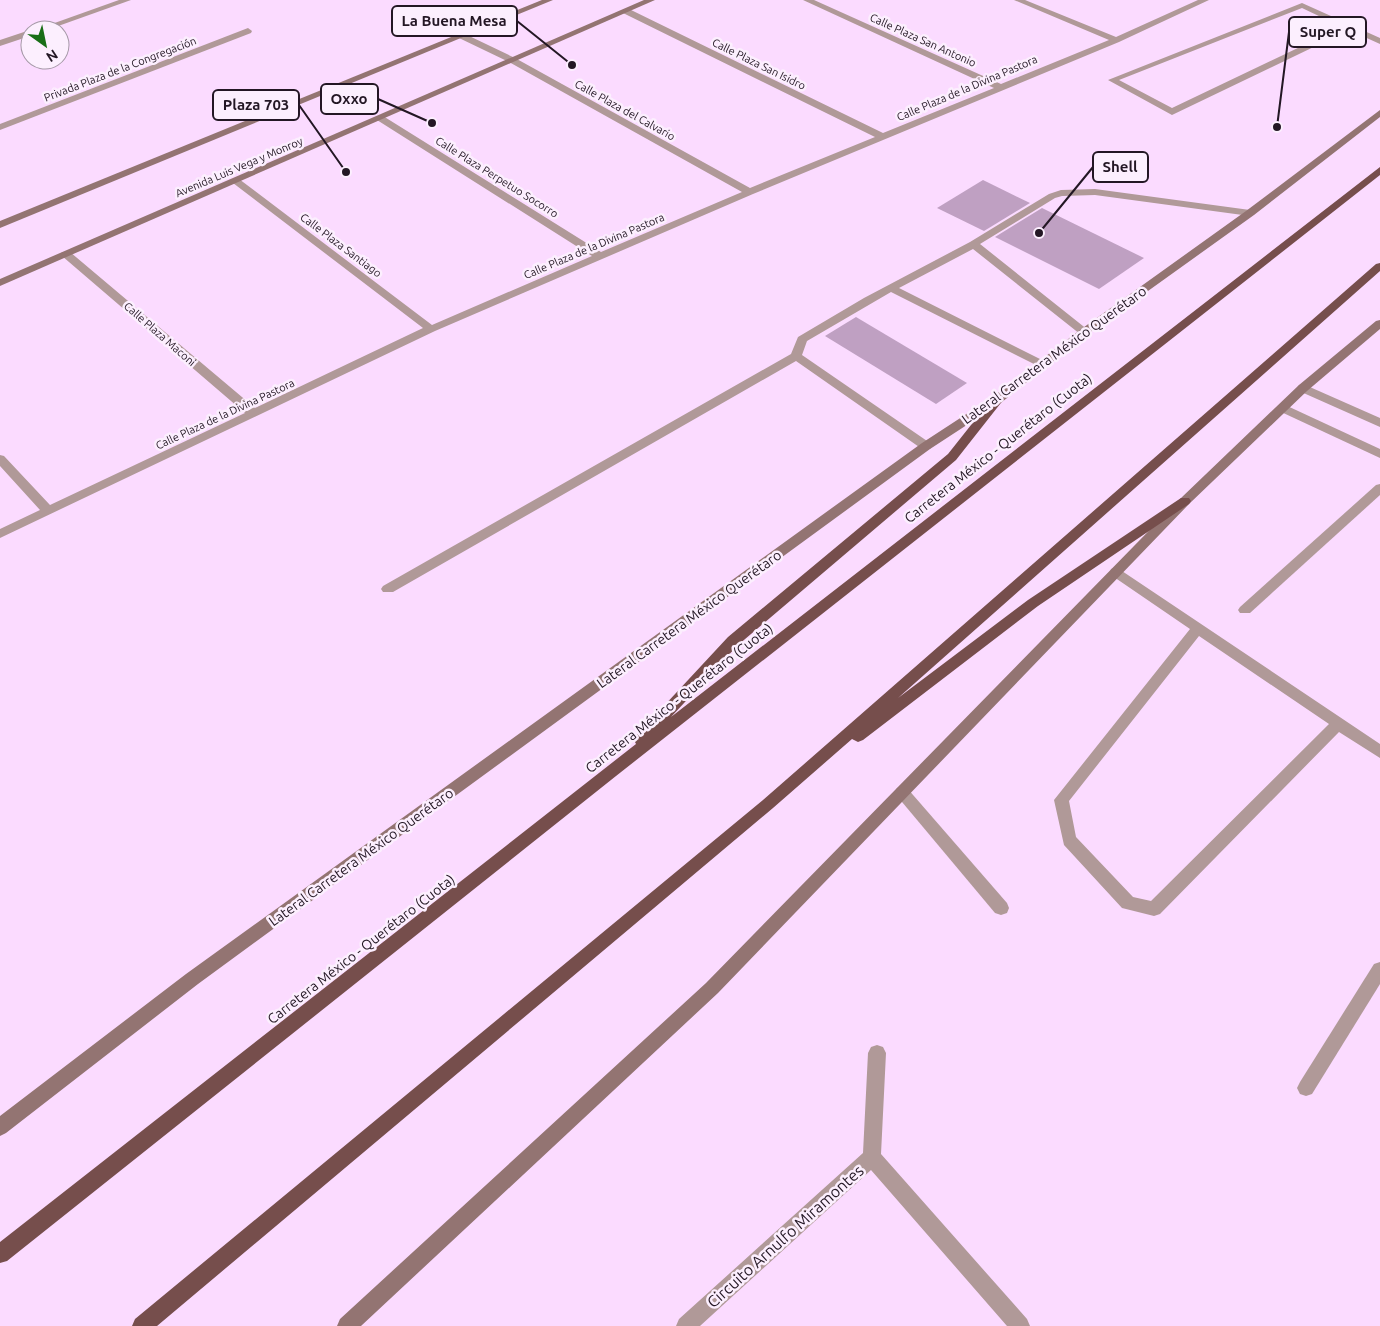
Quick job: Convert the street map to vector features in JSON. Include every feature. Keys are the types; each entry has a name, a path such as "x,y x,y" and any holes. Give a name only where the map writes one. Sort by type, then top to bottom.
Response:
{"highway":[{"name":"Carretera México - Querétaro (Cuota)","path":"0,1254 611,772 1380,170"},
{"path":"142,1326 768,804 1380,266"},
{"path":"611,772 733,641 952,457 998,399"},
{"path":"768,804 1033,603 1185,501"}],"main road":[{"path":"0,225 549,0"},
{"name":"Avenida Luis Vega y Monroy","path":"0,282 651,0"},
{"name":"Lateral Carretera México Querétaro","path":"0,1127 192,980 926,446 998,399 1084,332 1250,213 1380,113"},
{"path":"347,1326 712,988 1185,501 1303,388 1380,323"}],"street":[{"path":"68,20 127,0"},
{"name":"Calle Plaza San Antonio","path":"808,0 1002,88"},
{"path":"1018,0 1116,40"},
{"name":"Calle Plaza de la Divina Pastora","path":"0,534 431,329 750,192 1116,40 1205,0"},
{"path":"1350,26 1172,112 1112,80 1302,4 1377,38"},
{"name":"Calle Plaza San Isidro","path":"626,11 883,137"},
{"name":"Privada Plaza de la Congregación","path":"0,127 248,31"},
{"path":"0,43 20,36"},
{"name":"Calle Plaza del Calvario","path":"462,36 512,60 750,192"},
{"name":"Calle Plaza Perpetuo Socorro","path":"380,118 601,257"},
{"name":"Calle Plaza Santiago","path":"236,181 431,329"},
{"path":"388,589 796,356 802,339 891,288 974,244 1060,193 1095,192 1250,213"},
{"path":"974,244 1084,332"},
{"name":"Calle Plaza Maconi","path":"66,254 254,414"},
{"path":"891,288 1042,364"},
{"path":"796,356 926,446"},
{"path":"1303,388 1380,423"},
{"path":"1283,408 1380,454"},
{"path":"0,459 48,511"},
{"path":"1245,610 1380,488"},
{"path":"1116,572 1380,752"},
{"path":"1198,628 1061,800 1069,840 1128,903 1154,909 1338,724"},
{"path":"902,792 1000,908"},
{"path":"1306,1088 1380,968"},
{"path":"872,1157 876,1052"},
{"name":"Circuito Arnulfo Miramontes","path":"686,1326 872,1157 1020,1326"}],"building":[{"path":"983,180 1030,203 984,231 937,208"},
{"path":"1042,208 1144,258 1099,289 995,237"},
{"path":"856,317 967,383 936,404 825,336"}],"place":[{"name":"La Buena Mesa","path":"572,65"},
{"name":"Oxxo","path":"432,123"},
{"name":"Super Q","path":"1277,127"},
{"name":"Plaza 703","path":"346,172"},
{"name":"Shell","path":"1039,233"}]}
